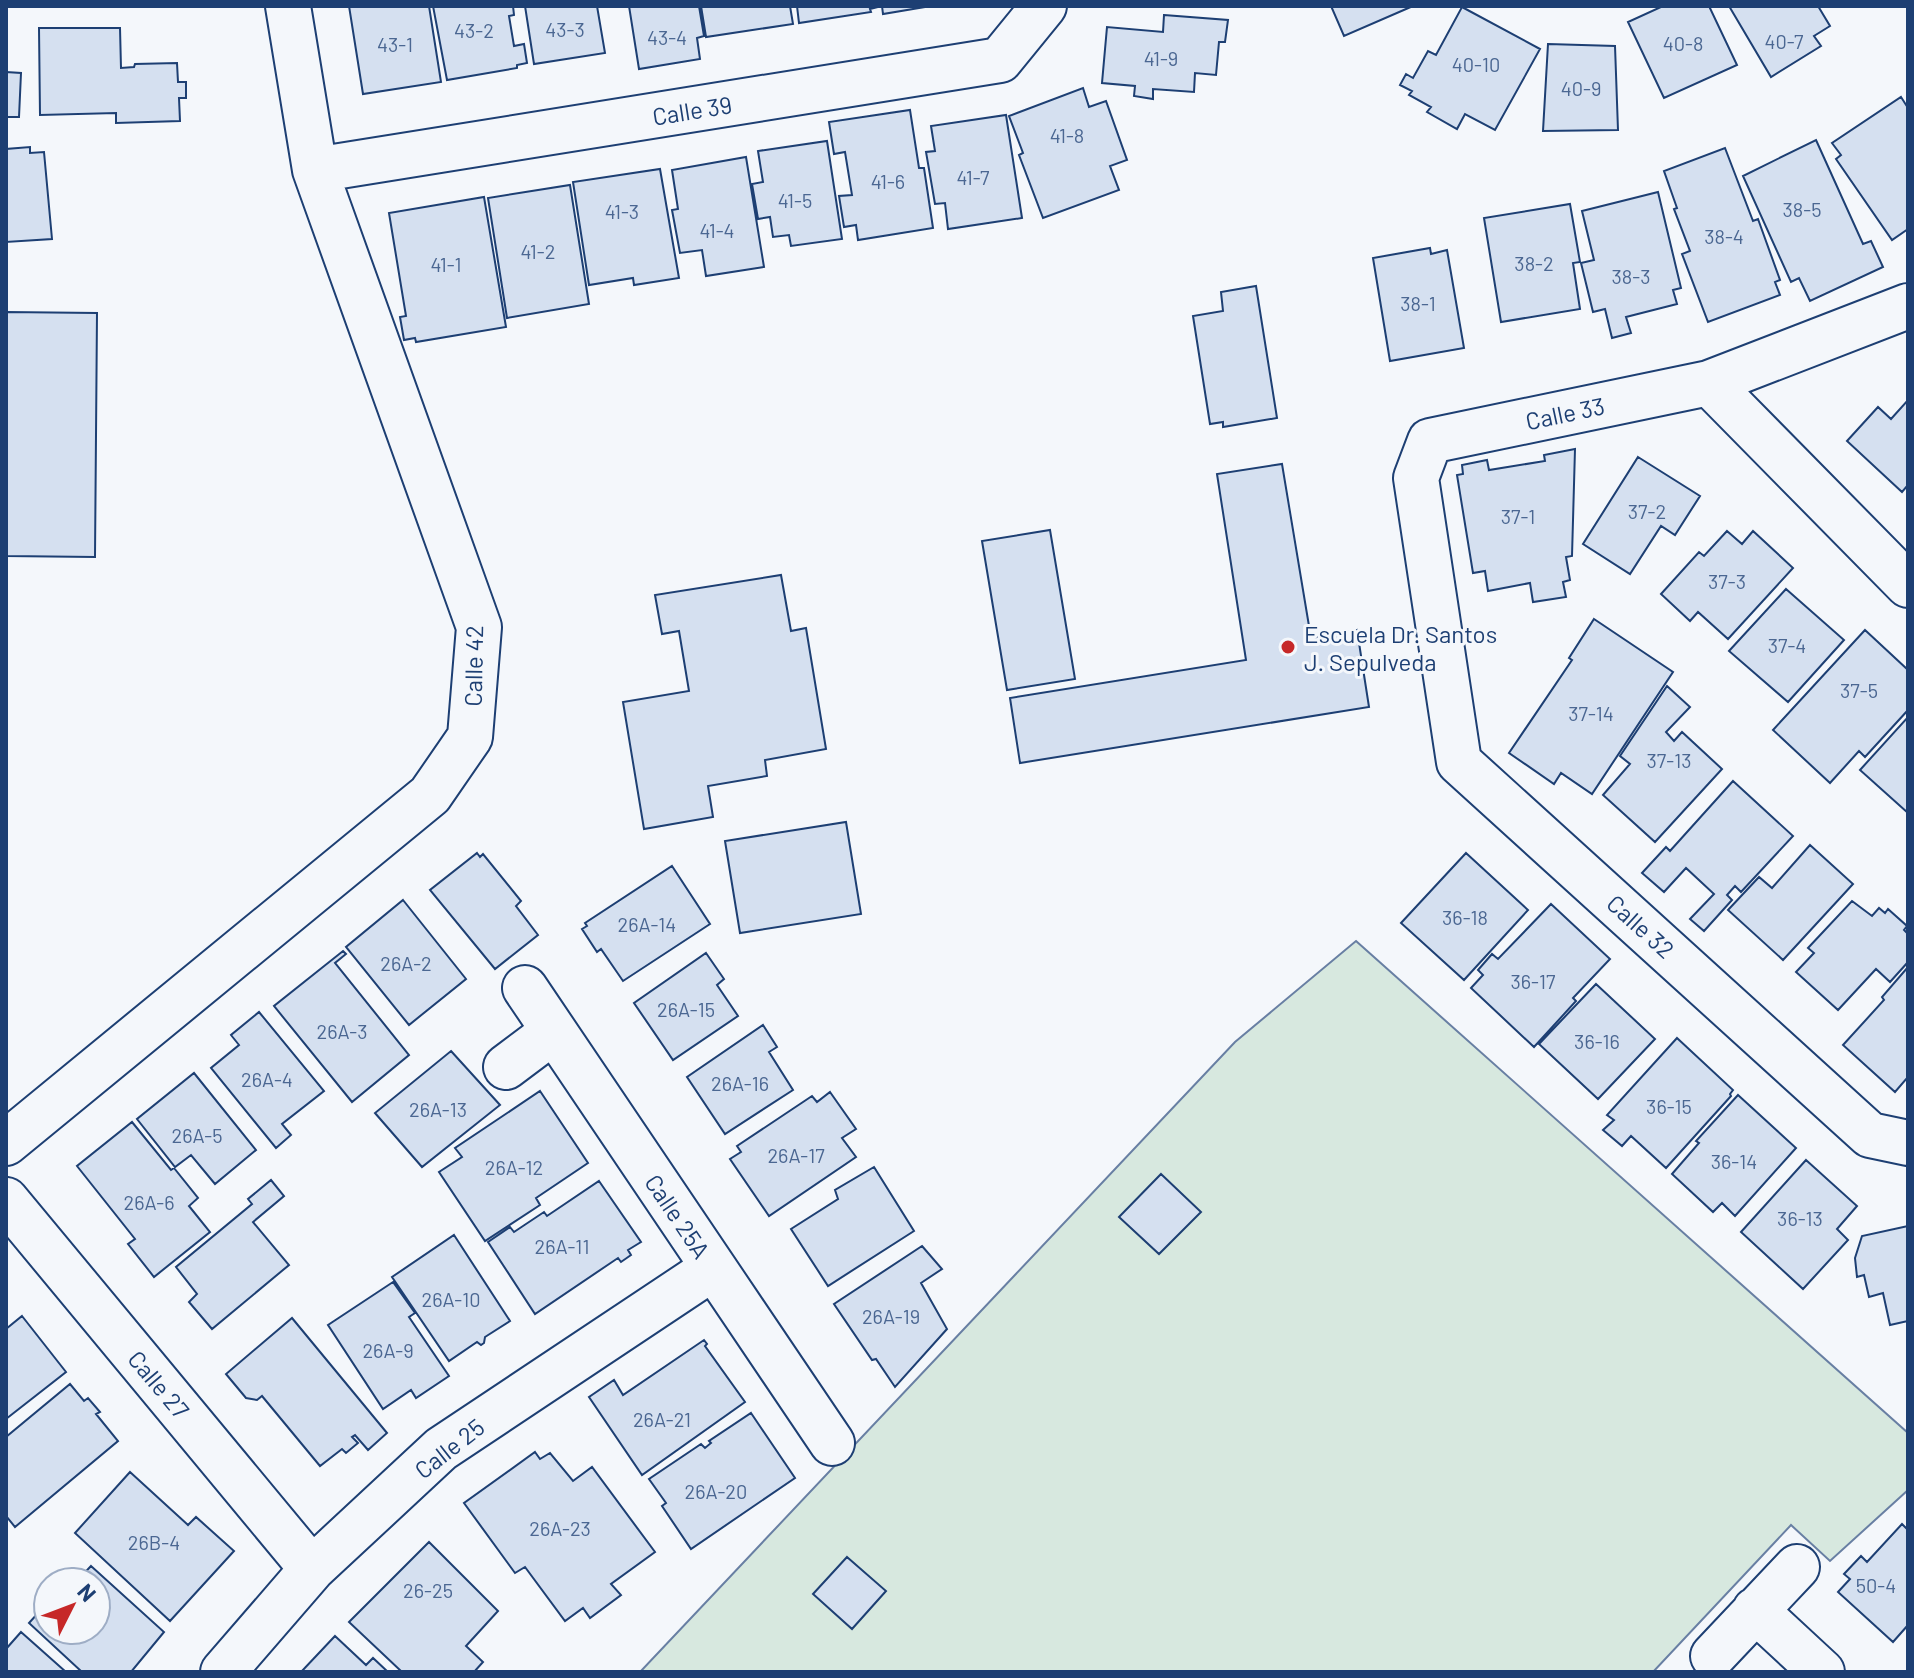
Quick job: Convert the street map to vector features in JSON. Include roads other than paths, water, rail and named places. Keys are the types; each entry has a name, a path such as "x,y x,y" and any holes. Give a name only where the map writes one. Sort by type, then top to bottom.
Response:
{"street":[{"name":"Calle 42","path":"6,1143 430,795 470,737 479,627 315,170 288,6"},
{"name":"Calle 39","path":"315,170 1000,60 1044,6"},
{"name":"Calle 33","path":"1443,659 1416,478 1430,441 1709,383 1908,306"},
{"path":"1709,383 1908,585"},
{"name":"Calle 32","path":"1443,659 1459,762 1870,1135 1908,1143"},
{"name":"Calle 25A","path":"525,988 832,1443"},
{"path":"506,1067 554,1031"},
{"name":"Calle 27","path":"6,1200 312,1569"},
{"name":"Calle 25","path":"223,1672 312,1569 441,1449 713,1268"},
{"path":"1713,1656 1797,1567"},
{"path":"1755,1610 1822,1672"}],"place":[{"name":"Escuela Dr. Santos J. Sepulveda","path":"1288,647"}]}
